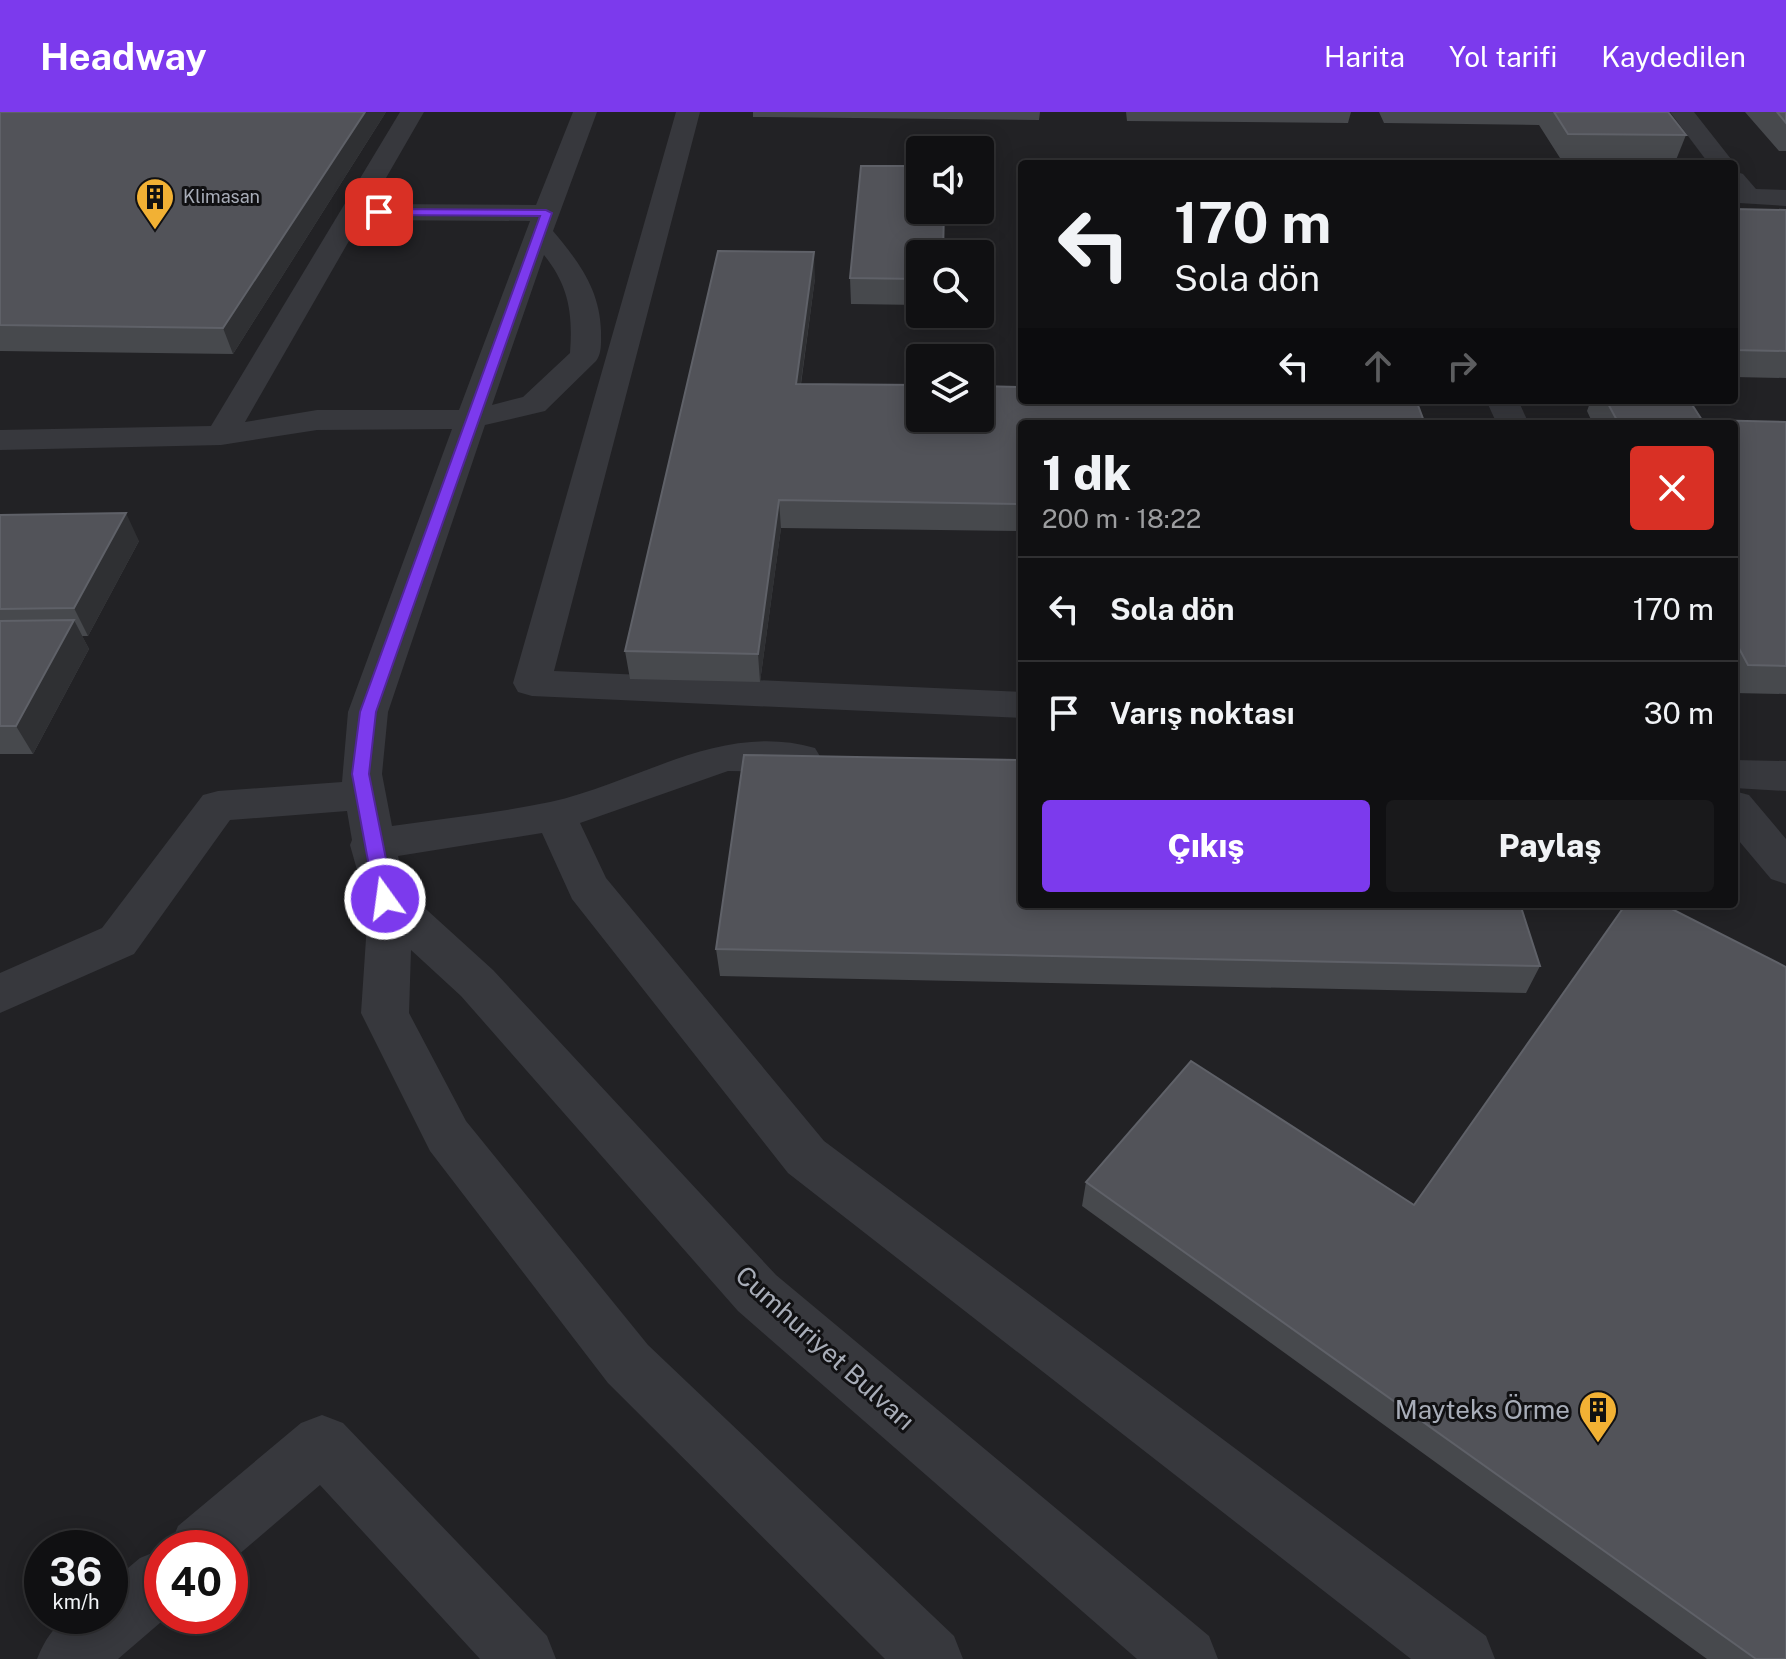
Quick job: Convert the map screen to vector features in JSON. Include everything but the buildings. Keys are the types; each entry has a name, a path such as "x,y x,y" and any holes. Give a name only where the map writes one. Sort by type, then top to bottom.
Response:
{"street":[{"path":"221,435 412,112"},
{"name":"Cumhuriyet Bulvarı","path":"585,112 368,712 361,774 371,845 385,899 477,983 757,1293 1186,1659"},
{"path":"688,112 532,683 1018,705"},
{"path":"1682,112 1719,160"},
{"path":"1739,191 1786,198"},
{"path":"0,440 221,435 295,448 466,434 534,404 585,355 588,319 576,275 543,222 351,212"},
{"path":"371,845 555,816 726,757 835,759"},
{"path":"1738,774 1786,776"},
{"path":"0,994 118,941 218,806 364,795"},
{"path":"1738,811 1786,868"},
{"path":"555,816 588,887 806,1157 1463,1659"},
{"name":"Cumhuriyet Bulvarı","path":"391,905 385,1013 448,1136 628,1364 931,1659"},
{"path":"221,1530 322,1444 524,1659"},
{"path":"69,1659 144,1595"}],"shaded area":[{"path":"0,112 1786,112 1786,1659 0,1659"}],"place":[{"name":"Klimasan","path":"155,231"},
{"name":"Mayteks Örme","path":"1598,1444"}],"route":[{"path":"379,212 546,213 368,712 361,774 371,845 385,899"}]}
